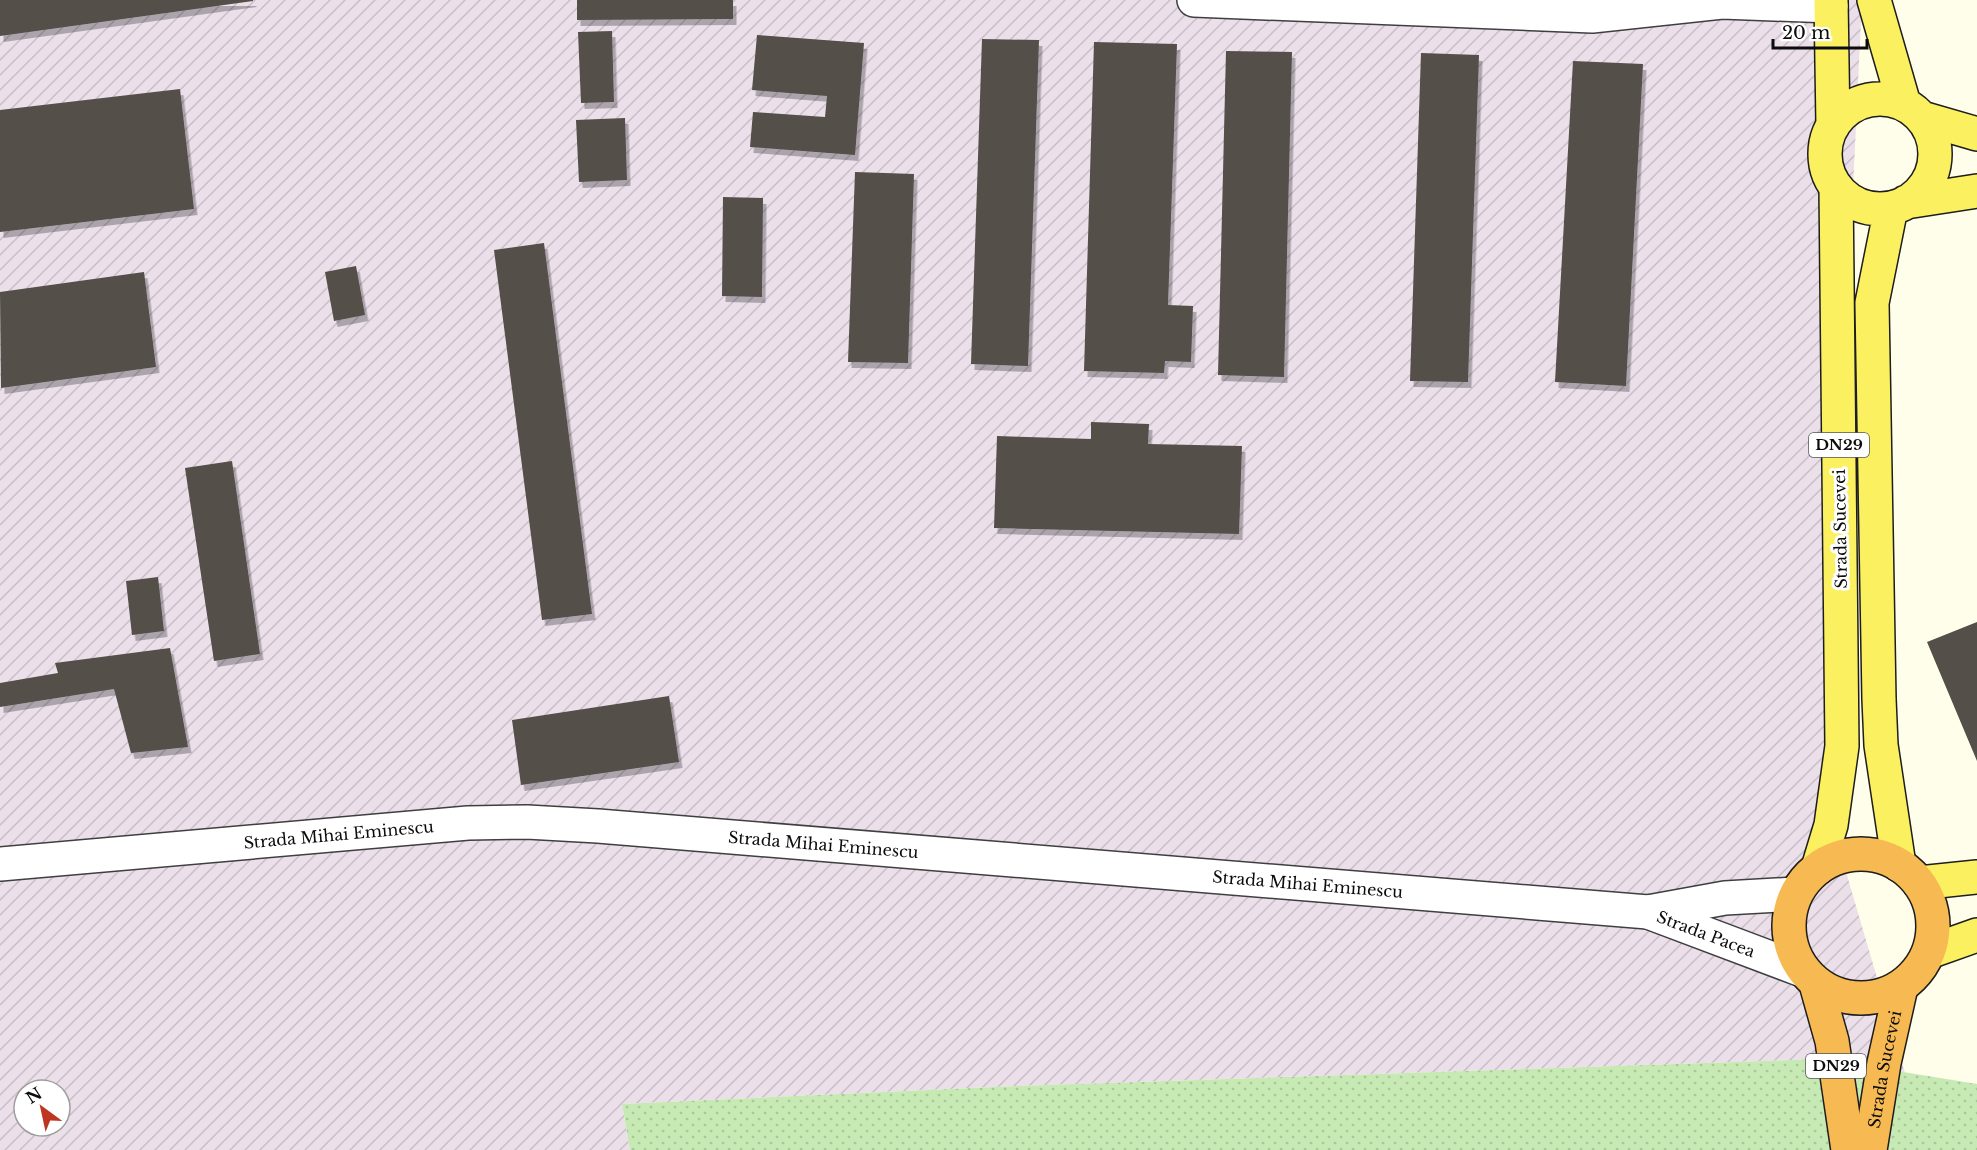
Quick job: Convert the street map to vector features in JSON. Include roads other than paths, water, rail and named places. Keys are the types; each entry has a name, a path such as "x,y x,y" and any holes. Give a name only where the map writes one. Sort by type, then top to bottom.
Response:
{"highway":[{"name":"DN29","path":"1809,977 1793,953 1788,933 1789,913 1795,894 1805,879 1833,859 1867,854 1884,857 1909,874 1928,898 1933,916 1933,934 1929,952 1918,972 1901,987"},
{"path":"1809,977 1836,993 1855,996 1881,994 1901,987"},
{"name":"Strada Sucevei","path":"1809,977 1832,1041 1848,1150"},
{"name":"Strada Sucevei","path":"1870,1150 1884,1063 1901,987"}],"main road":[{"path":"1874,0 1913,111 1931,132 1935,148 1934,164 1929,179 1919,193 1898,205"},
{"path":"1831,3 1833,126"},
{"path":"1977,134 1913,111 1888,99 1872,99 1857,104 1843,113 1833,126 1827,141 1826,157 1828,172 1836,187 1847,198 1860,205 1876,209 1977,191"},
{"name":"Strada Sucevei","path":"1818,868 1831,825 1842,735 1836,187"},
{"name":"DN29","path":"1898,205 1872,303 1881,745 1909,874"},
{"path":"1909,874 1977,877"},
{"path":"1929,952 1977,935"}],"street":[{"path":"1194,0 1592,16 1722,2 1831,3"},
{"name":"Strada Mihai Eminescu","path":"0,864 468,823 527,822 1648,912"},
{"name":"Strada Pacea","path":"1648,912 1725,898 1795,894"},
{"name":"Strada Pacea","path":"1648,912 1809,977"}]}
